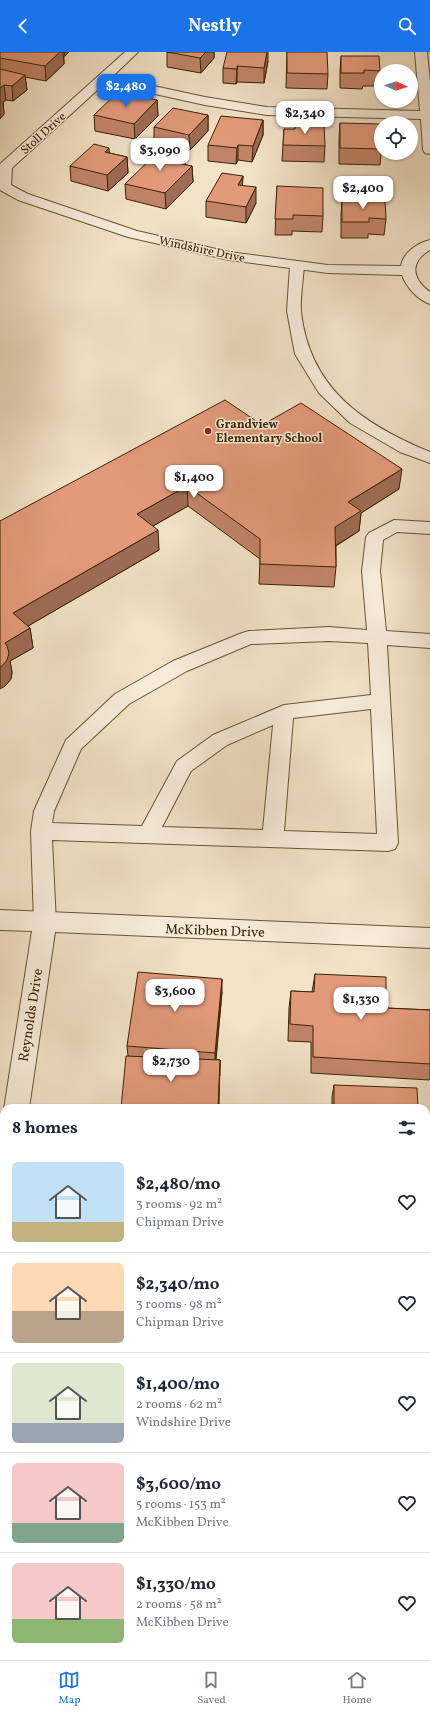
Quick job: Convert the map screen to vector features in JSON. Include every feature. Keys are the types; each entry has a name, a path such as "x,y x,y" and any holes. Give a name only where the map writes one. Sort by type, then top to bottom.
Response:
{"street":[{"name":"Stoll Drive","path":"4,187 4,167 104,79 132,52"},
{"path":"421,52 430,150"},
{"path":"104,79 205,101 267,111 427,115"},
{"name":"Windshire Drive","path":"4,187 23,197 133,234 229,256 298,266 408,271"},
{"path":"430,244 414,254 408,265 408,277 415,288 430,299"},
{"name":"McKibben Drive","path":"0,920 430,938"},
{"name":"Reynolds Drive","path":"17,1104 45,923"}],"lane":[{"path":"298,266 294,311 303,354 324,390 356,420 406,448 430,458"},
{"path":"41,831 388,843 377,637 371,571 375,537 394,526 430,528"},
{"path":"45,923 41,831 44,810 73,745 122,698 180,666 249,638 329,634 430,641"},
{"path":"148,834 184,766 220,740 284,712 381,701"},
{"path":"273,839 284,712"}],"building":[{"path":"0,52 60,52 45,66 0,58"},
{"path":"167,52 206,52 200,58"},
{"path":"227,52 267,52 264,68 237,66 237,69 223,68"},
{"path":"287,52 327,52 328,74 287,73"},
{"path":"341,56 379,56 380,64 374,64 374,71 364,70 364,73 341,73"},
{"path":"0,69 25,75 12,86 4,85 0,88"},
{"path":"118,92 157,100 134,124 94,115"},
{"path":"173,108 208,115 189,135 154,127"},
{"path":"221,116 263,120 253,146 238,145 237,148 208,145"},
{"path":"295,122 324,123 325,146 283,145 284,129 295,129"},
{"path":"340,123 374,124 374,149 340,148"},
{"path":"94,144 109,148 105,152 127,157 107,175 70,166"},
{"path":"160,150 185,156 177,163 192,166 165,193 125,184"},
{"path":"222,173 243,176 238,185 256,187 246,207 206,201"},
{"path":"277,186 323,188 323,216 293,215 293,219 275,219"},
{"path":"342,199 385,200 386,219 369,218 369,222 342,222"},
{"path":"225,400 262,425 301,403 402,469 348,502 361,511 335,527 336,567 260,564 260,539 187,486 137,514 158,530 13,613 30,628 5,643 9,653 7,660 0,667 0,521"},
{"path":"138,972 222,979 215,1053 127,1046"},
{"path":"315,974 386,977 386,1008 430,1010 430,1064 313,1057 313,1026 290,1024 291,991 314,992"},
{"path":"126,1056 220,1060 218,1104 121,1104"},
{"path":"334,1085 417,1088 418,1104 334,1104"}],"place":[{"name":"Grandview Elementary School","path":"208,431"}]}
